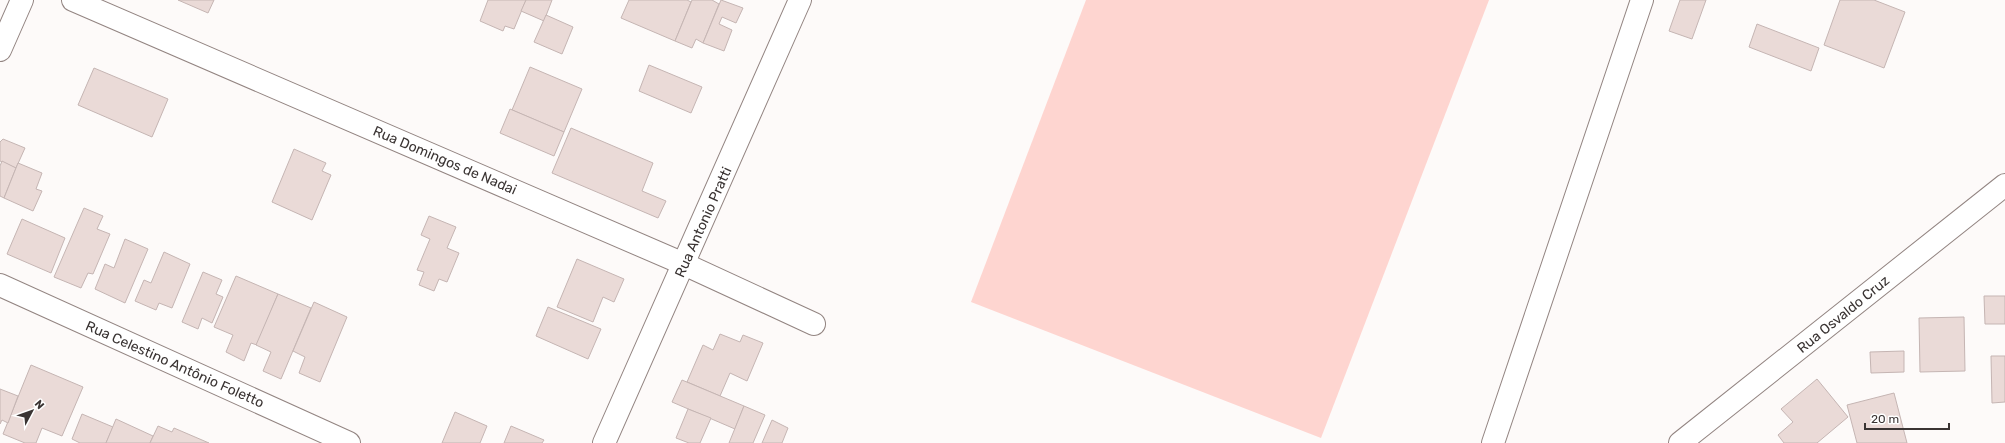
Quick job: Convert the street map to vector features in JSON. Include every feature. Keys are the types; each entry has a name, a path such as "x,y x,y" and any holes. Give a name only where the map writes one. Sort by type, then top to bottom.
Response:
{"main road":[{"path":"0,50 22,0"},
{"name":"Rua Domingos de Nadai","path":"73,0 684,264 814,324"},
{"name":"Rua Antonio Pratti","path":"604,443 800,0"},
{"path":"1493,443 1642,0"},
{"name":"Rua Osvaldo Cruz","path":"1680,443 2005,185"},
{"name":"Rua Celestino Antônio Foletto","path":"0,285 349,443"}],"shaded area":[{"path":"1086,0 1489,0 1321,438 971,302"}],"building":[{"path":"178,0 214,0 208,13"},
{"path":"488,0 526,0 514,29 505,26 503,31 480,21"},
{"path":"526,0 552,0 544,21 521,11"},
{"path":"629,0 687,0 691,2 675,41 621,18"},
{"path":"692,0 712,0 719,4 703,43 696,39 692,48 675,41"},
{"path":"721,0 743,8 736,23 722,17 719,24 732,30 724,51 703,43"},
{"path":"1680,0 1706,0 1692,39 1669,31"},
{"path":"1840,0 1874,0 1905,12 1884,68 1824,45"},
{"path":"546,15 573,27 562,54 534,42"},
{"path":"1757,24 1819,48 1811,71 1749,47"},
{"path":"649,65 702,87 691,113 639,91"},
{"path":"530,67 582,89 564,132 512,110"},
{"path":"94,68 168,99 152,137 78,105"},
{"path":"510,109 564,132 554,156 500,133"},
{"path":"571,128 653,163 642,191 666,201 658,218 552,173"},
{"path":"3,139 25,148 16,168 0,161 0,142"},
{"path":"294,149 326,163 322,171 331,175 312,220 272,202"},
{"path":"2,161 16,168 4,198 0,196 0,166"},
{"path":"18,163 42,173 36,189 42,191 33,211 4,198"},
{"path":"84,208 103,216 97,229 110,234 93,274 88,273 81,288 54,277"},
{"path":"429,216 456,227 447,248 459,253 447,282 439,279 434,291 419,285 424,272 417,270 430,239 421,235"},
{"path":"22,219 65,238 51,273 7,254"},
{"path":"125,239 148,249 125,303 95,289 105,264 114,268"},
{"path":"164,252 190,264 172,308 159,303 156,310 135,301 144,280 151,283"},
{"path":"577,259 624,279 614,302 603,297 593,322 557,307"},
{"path":"203,272 222,280 216,294 223,297 212,323 202,318 198,329 182,322"},
{"path":"236,276 278,294 257,345 251,343 244,361 226,352 233,335 214,327"},
{"path":"278,294 311,308 281,379 263,371 271,352 256,345"},
{"path":"1984,296 2005,296 2005,324 1985,324"},
{"path":"314,302 347,317 320,382 299,373 305,357 293,351"},
{"path":"548,307 601,329 588,359 536,336"},
{"path":"1964,317 1965,371 1920,372 1919,318"},
{"path":"720,334 740,342 743,335 763,343 747,381 730,373 720,396 687,382 703,345 713,350"},
{"path":"1904,351 1904,372 1871,373 1870,352"},
{"path":"1991,356 2005,356 2005,402 1992,403"},
{"path":"31,365 83,387 62,436 42,428 36,443 25,443 3,434"},
{"path":"1817,379 1848,417 1817,443 1784,443 1778,435 1793,422 1781,409"},
{"path":"682,380 744,406 735,429 672,402"},
{"path":"0,389 18,396 8,423 2,420 0,424"},
{"path":"1894,393 1907,443 1857,443 1847,405"},
{"path":"744,406 765,415 753,443 729,443"},
{"path":"688,409 711,418 700,443 689,443 676,438"},
{"path":"455,412 487,426 480,443 442,443"},
{"path":"82,414 113,427 106,443 80,443 72,439"},
{"path":"116,419 153,436 150,443 106,443"},
{"path":"772,420 788,428 782,443 762,443"},
{"path":"158,426 172,432 174,428 209,443 150,443"},
{"path":"511,426 544,440 542,443 504,443"}]}
